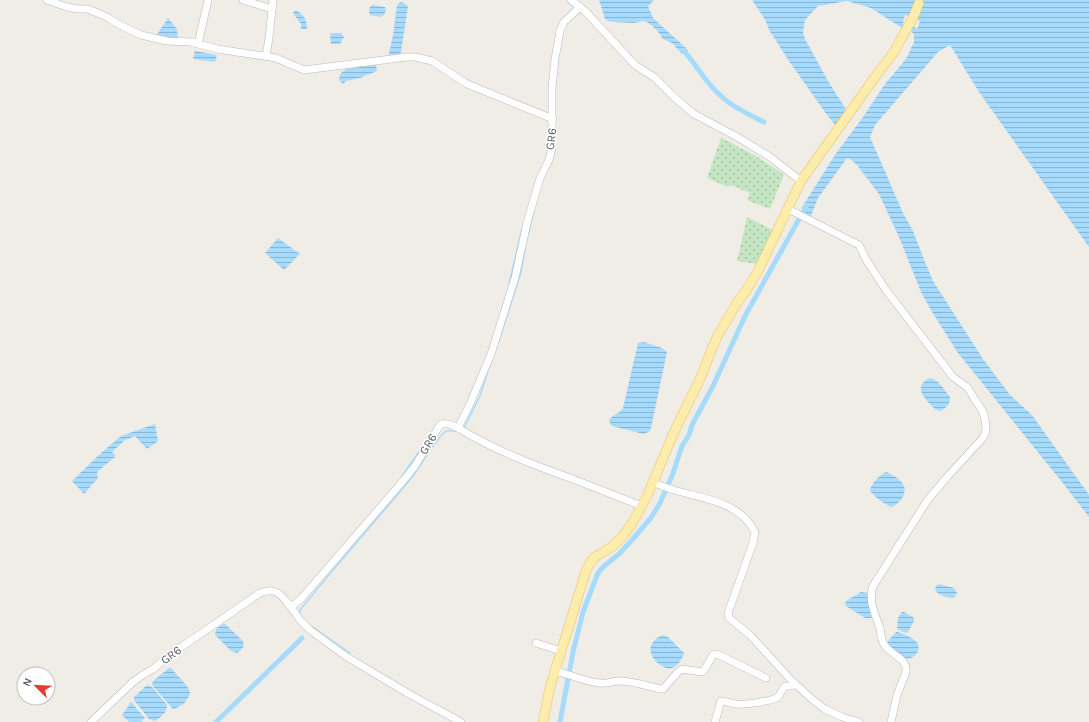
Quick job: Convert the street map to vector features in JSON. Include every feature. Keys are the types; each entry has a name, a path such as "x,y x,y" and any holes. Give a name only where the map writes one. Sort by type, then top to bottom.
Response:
{"main road":[{"path":"543,722 550,686 586,571 590,563 613,546 623,536 633,522 655,483 675,430 702,376 718,335 738,300 746,291 758,271 791,210 801,181 894,52 913,18 919,3"}],"street":[{"path":"47,0 78,10 88,9 107,17 118,24 154,38 167,41 191,42 217,49 276,58 304,70 407,57 423,58 432,61 467,84 553,119"},
{"path":"198,44 208,0"},
{"path":"243,0 272,9"},
{"path":"266,56 273,0"},
{"path":"571,0 580,7 635,65 654,77 694,114 770,156 801,181"},
{"name":"GR6","path":"91,722 133,682 260,593 270,590 274,591 291,607 301,599 415,466 440,425 445,423 458,428 491,354 513,285 527,223 540,178 549,160 552,148 552,88 560,30 564,22 580,7"},
{"path":"791,210 858,245 867,262 886,290 953,377 968,388 983,412 985,419 986,429 982,440 927,501 872,586 870,594 871,602 883,642 887,648 906,664 907,669 897,695 891,722"},
{"path":"458,428 494,448 531,464 642,506"},
{"path":"655,483 722,504 746,518 755,532 753,543 728,613 729,618 750,635 794,683 813,700 825,709 842,717 859,722"},
{"path":"291,607 300,620 310,630 348,657 409,694 461,722"},
{"path":"536,643 561,651"},
{"path":"555,671 599,683 617,681 628,682 663,689 682,669 702,672 713,655 717,654 766,678"},
{"path":"715,722 721,701 740,705 770,700 778,697 786,685 792,686 794,683"}],"green space":[{"path":"721,138 754,155 784,175 770,209 747,200 750,193 730,185 728,187 707,178"},
{"path":"747,217 773,230 756,264 737,261"}],"water":[{"path":"599,0 654,0 648,6 653,18 686,48 688,51 686,55 682,54 672,43 663,39 656,29 647,22 614,22 605,19"},
{"path":"752,0 1089,0 1089,247 979,92 950,45 938,52 875,125 870,137 903,213 913,231 933,281 983,359 1010,395 1032,415 1089,495 1089,517 958,353 921,292 899,237 879,194 857,165 847,158 818,198 811,216 806,215 802,207 835,155 885,84 906,59 914,42 914,34 911,31 913,26 917,29 920,21 905,15 903,23 907,25 905,30 871,8 847,1 818,6 805,20 803,32 805,39 828,81 847,111 836,126 789,61"},
{"path":"402,2 408,6 401,52 400,55 390,56 389,54 397,5"},
{"path":"373,5 385,7 386,10 384,15 380,17 370,15 369,9"},
{"path":"296,10 304,18 307,29 301,29 301,24 293,13"},
{"path":"168,18 177,29 178,38 158,39 156,36"},
{"path":"341,33 344,37 340,44 331,44 330,34"},
{"path":"195,51 217,55 215,62 193,59"},
{"path":"376,65 377,71 360,78 346,81 343,84 339,80 340,74 346,69"},
{"path":"278,238 300,254 284,270 265,253"},
{"path":"644,342 662,348 667,352 651,428 650,431 644,434 612,426 609,421 623,408 638,343"},
{"path":"929,378 936,380 950,397 948,405 941,411 936,410 922,394 922,386"},
{"path":"155,424 158,441 147,449 135,436 125,440 112,452 116,456 97,472 98,478 84,494 72,481 121,436"},
{"path":"886,472 899,479 905,489 902,499 891,507 870,491 876,480"},
{"path":"939,584 954,588 957,593 955,597 947,597 936,592 936,586"},
{"path":"861,592 868,593 871,618 865,618 845,604 847,600"},
{"path":"902,612 914,618 908,632 902,632 897,628 898,618"},
{"path":"225,624 243,641 244,646 239,652 237,653 231,651 215,635 216,629"},
{"path":"896,632 908,636 917,642 919,647 914,657 903,657 887,645 888,641"},
{"path":"662,635 668,637 684,653 680,662 672,668 668,668 658,663 651,653 651,647 654,641"},
{"path":"171,668 187,686 190,692 185,702 174,709 152,685 153,681"},
{"path":"147,685 152,687 167,705 165,713 155,721 149,719 134,700 134,697"},
{"path":"131,702 145,718 141,722 129,722 122,715"}],"waterway":[{"path":"683,50 716,92 737,108 764,122"},
{"path":"560,722 573,652 583,612 598,573 631,541 650,519 659,505 672,476 682,446 713,386 746,314 807,205"},
{"path":"499,341 521,272 526,242 534,211"},
{"path":"509,284 522,229"},
{"path":"464,428 480,396 489,367"},
{"path":"300,615 300,610 412,477 441,436 446,431 457,431"},
{"path":"402,476 423,446"},
{"path":"311,626 350,653"},
{"path":"216,722 302,638"}]}
